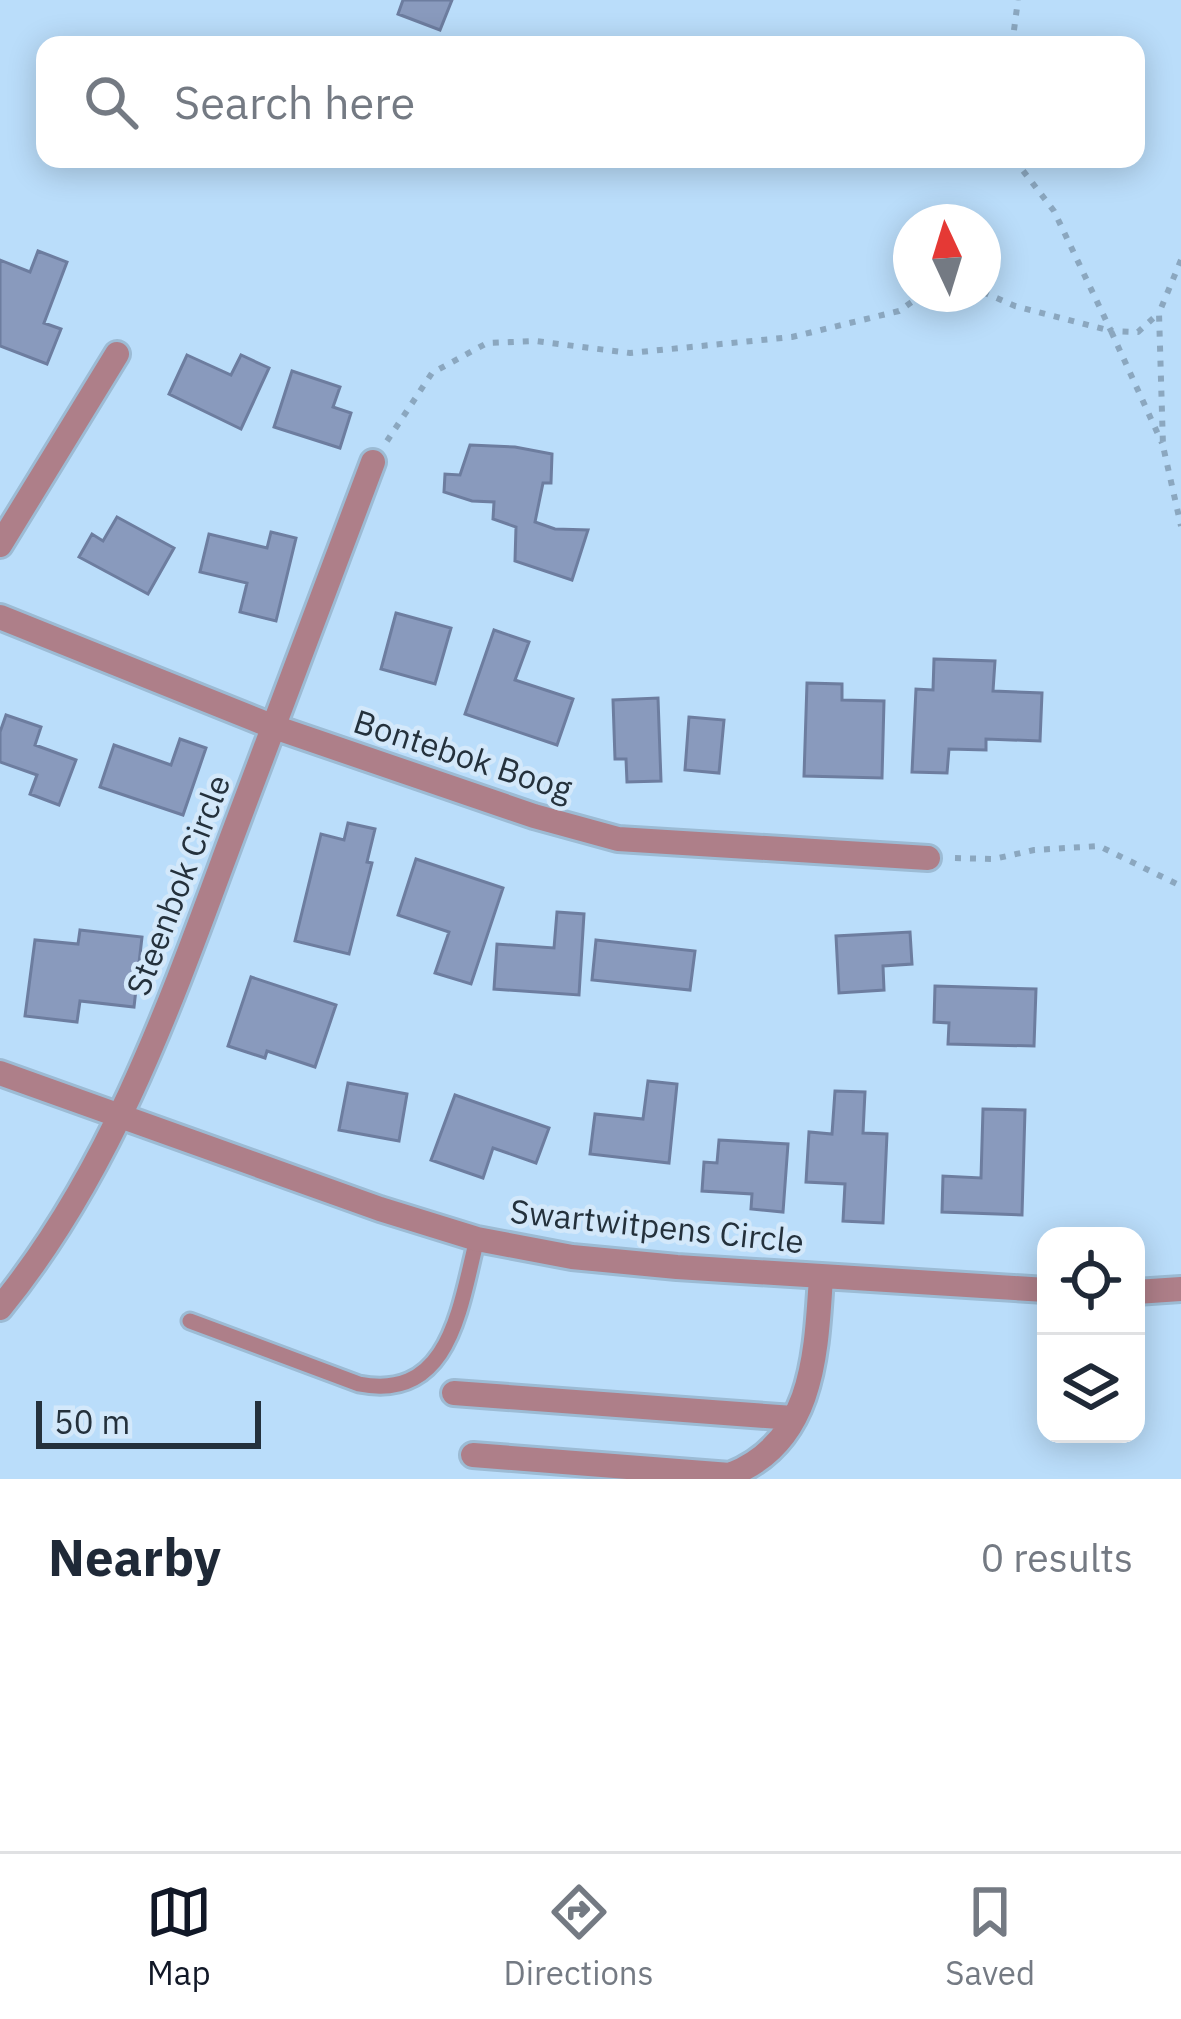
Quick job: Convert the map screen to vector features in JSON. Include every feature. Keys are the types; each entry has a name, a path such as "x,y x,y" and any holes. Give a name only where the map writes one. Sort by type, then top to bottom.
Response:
{"street":[{"path":"0,545 117,354"},
{"name":"Steenbok Circle","path":"0,1308 70,1212 121,1118 201,922 373,462"},
{"name":"Bontebok Boog","path":"0,617 274,727 534,815 618,838 928,858"},
{"name":"Swartwitpens Circle","path":"0,1073 477,1239 572,1257 1037,1289"},
{"path":"473,1455 730,1475 763,1458 794,1418 816,1364 821,1277"},
{"path":"1145,1291 1181,1289"},
{"path":"454,1393 794,1418"}],"lane":[{"path":"190,1322 359,1384 399,1386 416,1379 447,1344 477,1239"}],"path":[{"path":"1013,36 1018,0"},
{"path":"1021,168 1054,211 1163,446"},
{"path":"1181,260 1159,314 1163,446 1181,526"},
{"path":"1001,300 1111,331 1138,332 1159,314"},
{"path":"373,462 432,373 487,343 535,340 630,353 792,337 895,312"},
{"path":"928,858 994,859 1034,850 1099,846 1181,886"}],"building":[{"path":"403,0 452,0 440,30 398,14"},
{"path":"38,251 67,262 44,323 61,329 47,364 0,346 0,260 30,272"},
{"path":"187,355 231,375 241,355 269,368 241,429 169,394"},
{"path":"292,371 340,387 333,407 351,413 340,448 274,427"},
{"path":"470,445 552,454 551,483 543,483 535,522 555,529 588,530 572,580 515,561 516,527 493,519 494,502 444,492 445,474 460,475"},
{"path":"117,517 174,548 148,594 79,557 92,534 103,541"},
{"path":"271,532 296,538 276,621 240,612 247,583 200,572 209,534 267,548"},
{"path":"396,613 451,628 435,684 381,669"},
{"path":"494,630 529,642 515,680 573,699 557,745 465,714"},
{"path":"934,659 995,661 993,691 1042,693 1040,741 986,739 986,750 949,749 947,773 912,772 916,689 933,690"},
{"path":"807,683 842,684 842,700 884,701 882,778 804,776"},
{"path":"658,698 661,781 627,782 626,759 615,759 613,700"},
{"path":"6,715 41,727 35,745 76,760 59,805 30,794 37,775 0,762 0,732"},
{"path":"689,717 724,720 719,773 685,770"},
{"path":"180,739 206,748 183,815 100,787 114,745 171,765"},
{"path":"348,823 375,829 367,862 372,863 349,954 295,941 321,834 344,840"},
{"path":"416,859 503,888 471,984 435,973 449,932 398,915"},
{"path":"557,912 584,914 579,995 494,989 497,944 554,948"},
{"path":"80,930 142,937 134,1007 80,1001 77,1022 25,1016 35,940 78,944"},
{"path":"910,932 912,964 883,966 884,990 839,993 836,936"},
{"path":"596,940 695,951 690,990 592,980"},
{"path":"251,977 336,1005 315,1067 267,1051 265,1058 228,1046"},
{"path":"935,986 1036,989 1034,1046 948,1044 949,1023 934,1022"},
{"path":"648,1081 677,1084 669,1163 590,1154 595,1114 643,1119"},
{"path":"348,1083 407,1094 399,1141 339,1130"},
{"path":"835,1091 865,1092 863,1133 887,1134 883,1223 843,1221 845,1184 806,1182 809,1132 832,1134"},
{"path":"455,1095 549,1128 536,1163 493,1148 483,1178 431,1160"},
{"path":"983,1109 1025,1110 1022,1215 942,1212 943,1176 981,1178"},
{"path":"719,1140 788,1144 783,1212 751,1209 752,1194 702,1191 704,1162 717,1163"}]}
